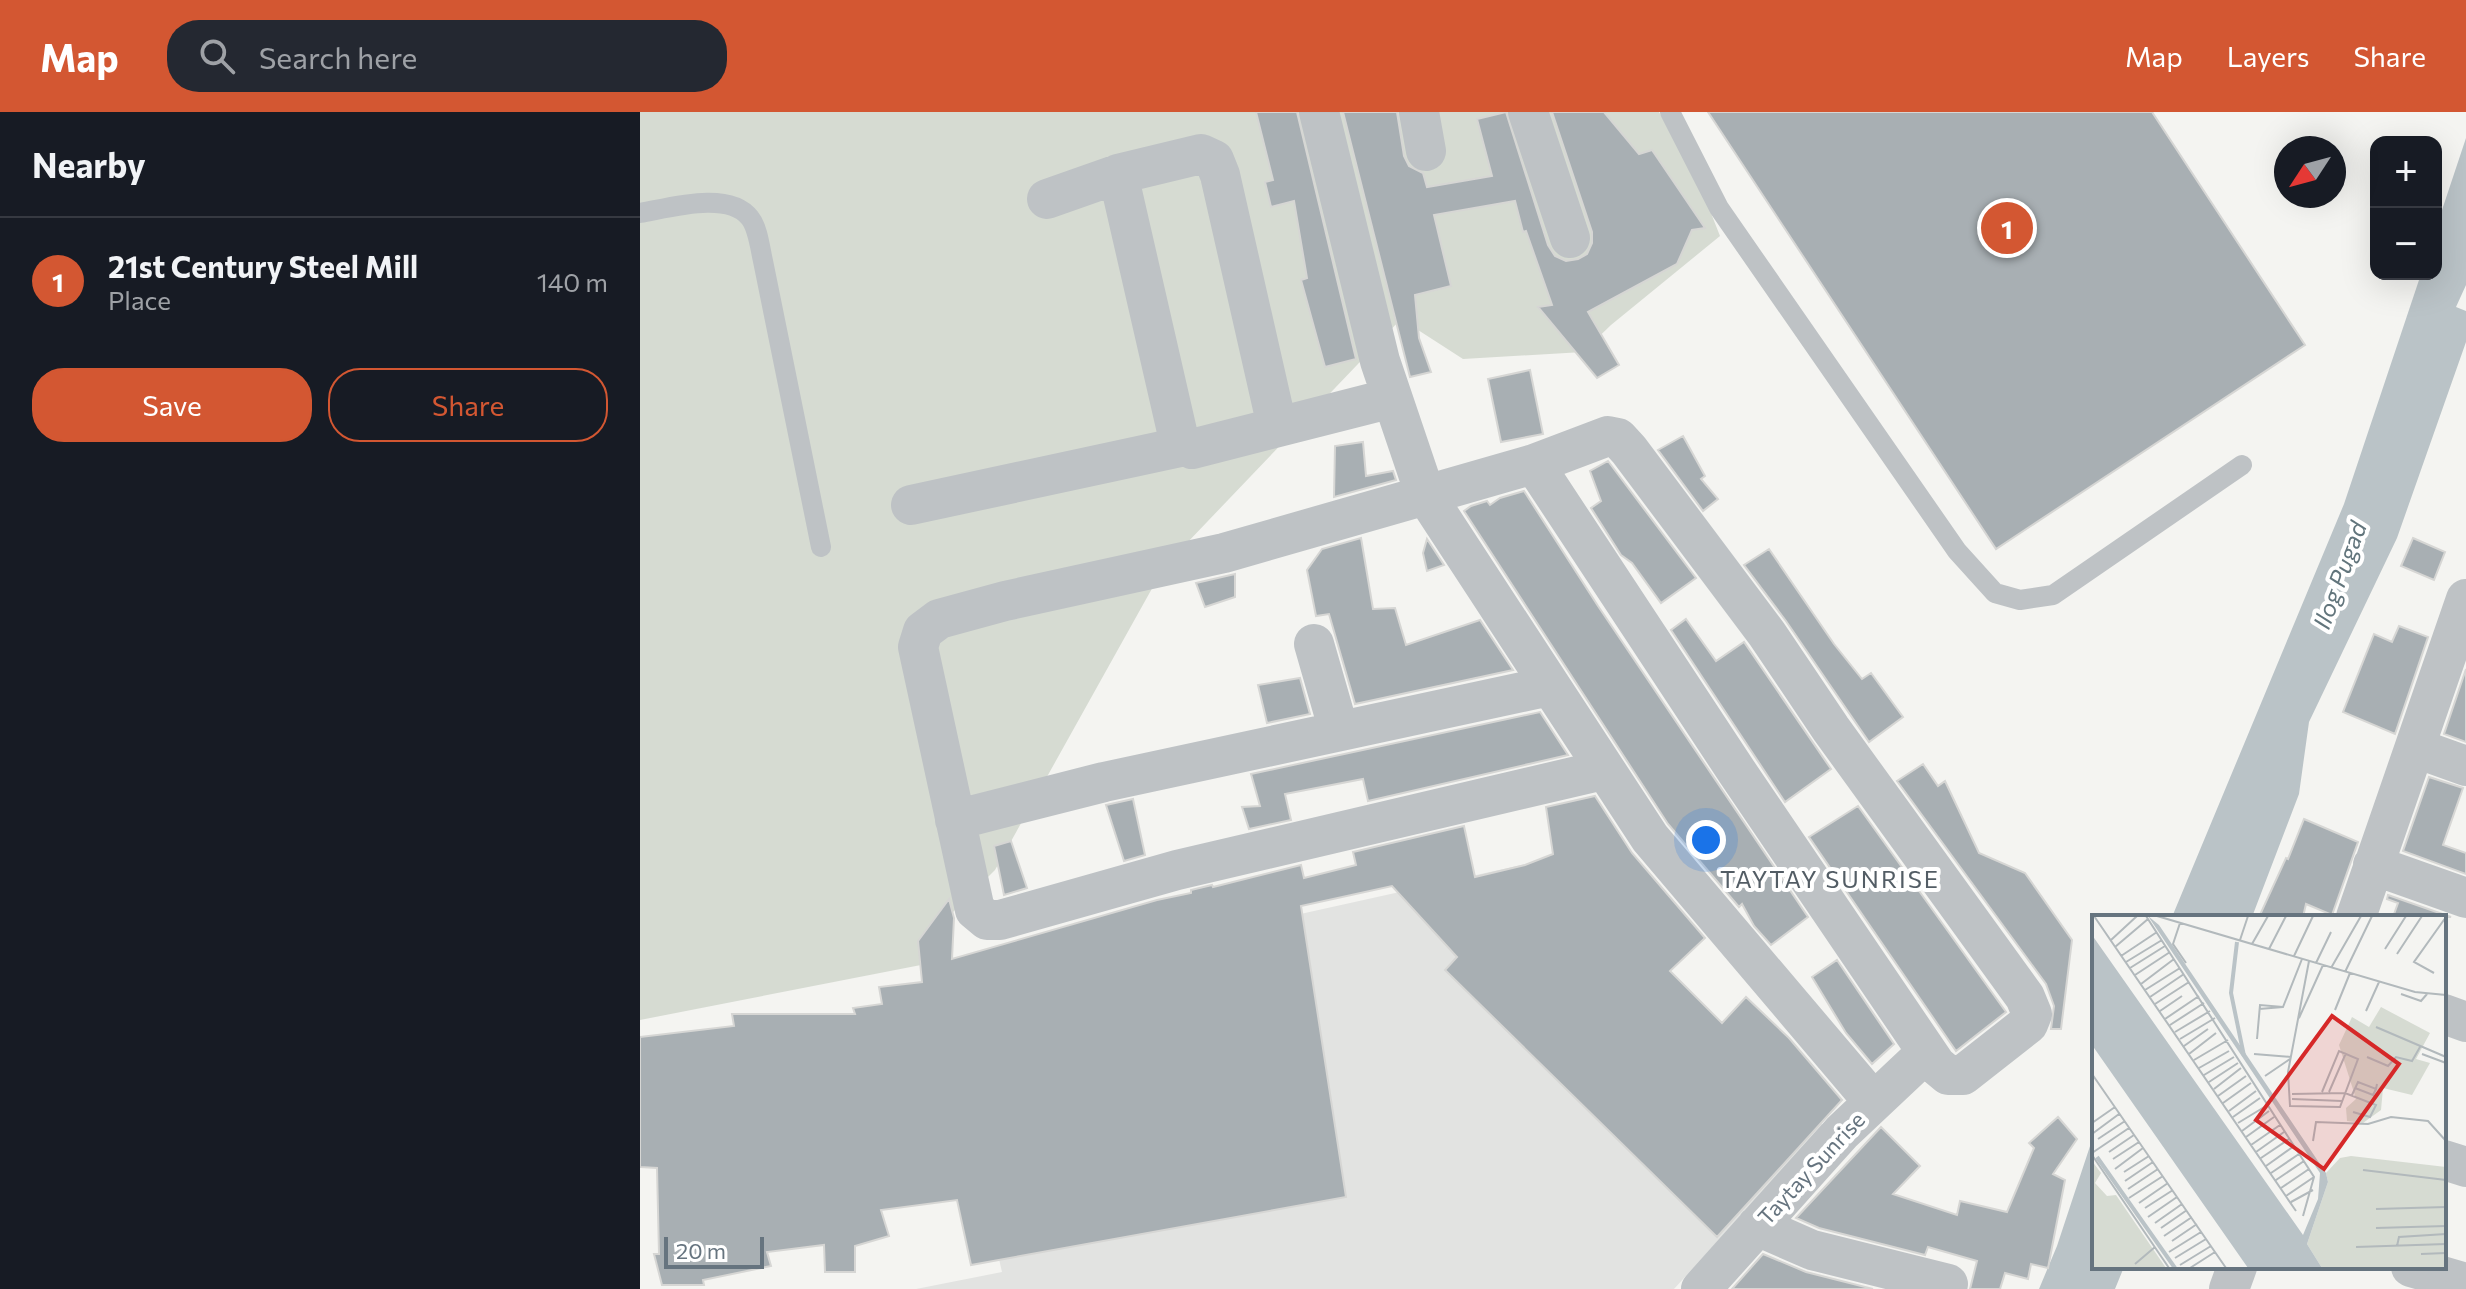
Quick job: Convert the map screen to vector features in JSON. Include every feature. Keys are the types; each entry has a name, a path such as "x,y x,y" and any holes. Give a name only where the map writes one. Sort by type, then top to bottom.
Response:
{"street":[{"path":"1319,112 1380,361 1425,494 1650,838 1873,1101"},
{"path":"1419,112 1426,151"},
{"path":"1528,112 1570,238"},
{"path":"1047,199 1118,174 1201,154 1214,160 1277,426"},
{"path":"1118,174 1179,440 1185,446 1192,449 1392,398"},
{"path":"1534,464 1737,772 1936,1065 1948,1075 1963,1075 2028,1024 2031,1006 1831,729 1767,634 1629,450 1618,438 1608,436 1534,464 1224,553 1005,601 939,619 923,631 918,647 975,910 987,920 1000,920 1177,870 1603,770"},
{"path":"911,505 1185,446"},
{"path":"2357,915 2462,622"},
{"path":"1314,644 1339,731"},
{"path":"955,820 1104,782 1550,686"},
{"path":"2416,748 2466,766"},
{"path":"2373,865 2466,898"},
{"path":"2446,1015 2466,1022"},
{"name":"Taytay Sunrise","path":"1701,1289 1842,1132 1927,1052"},
{"path":"2446,1161 2466,1167"},
{"path":"1757,1226 1812,1250 1948,1284"},
{"path":"2229,1289 2236,1269"},
{"path":"2418,1269 2466,1283"}],"lane":[{"path":"1670,112 1719,208 1957,551 1995,593 2020,600 2053,595 2242,465"},
{"path":"640,213 716,201 737,207 751,219 770,291 821,547"}],"shaded area":[{"path":"640,112 1659,112 1696,175 1720,236 1611,325 1583,352 1463,359 1401,319 1164,567 995,870 924,941 926,964 640,1020"},
{"path":"1558,857 1823,1125 1674,1289 916,1289 1002,1272 938,994"}],"water":[{"name":"Ilog Pugad","path":"2466,138 2466,285 2456,307 2466,311 2466,342 2397,538 2309,722 2299,794 2253,915 2173,915 2344,504 2419,280 2442,280 2442,210"},
{"path":"2092,1140 2092,1269 2123,1269 2115,1289 2039,1289 2057,1246"}],"building":[{"path":"1256,112 1297,112 1356,359 1325,367 1301,280 1307,278 1294,201 1271,207 1265,182 1273,180"},
{"path":"1343,112 1397,112 1404,156 1409,166 1423,173 1427,187 1492,176 1477,119 1506,112 1548,245 1555,256 1566,261 1587,254 1592,243 1592,232 1552,112 1604,112 1639,154 1652,150 1705,228 1692,230 1677,264 1588,312 1619,365 1597,378 1538,307 1552,305 1526,231 1523,232 1515,201 1434,215 1451,286 1415,295 1419,338 1431,372 1410,377"},
{"path":"1708,112 2152,112 2305,345 1996,549"},
{"path":"1530,370 1543,434 1501,442 1488,379"},
{"path":"1683,436 1705,476 1701,479 1718,499 1703,511 1658,450"},
{"path":"1363,442 1366,476 1393,471 1396,480 1334,497 1335,446"},
{"path":"1608,461 1696,578 1661,603 1632,563 1621,555 1591,508 1601,501 1590,471"},
{"path":"1524,491 1808,917 1771,945 1754,926 1742,904 1739,907 1668,824 1464,511 1487,501 1490,505 1500,498"},
{"path":"1361,538 1373,609 1395,608 1406,645 1480,620 1513,670 1355,704 1329,614 1316,616 1307,570 1322,549"},
{"path":"2413,538 2445,552 2434,580 2401,566"},
{"path":"1427,539 1444,565 1427,571 1423,553"},
{"path":"1769,549 1834,644 1862,679 1871,673 1903,717 1869,742 1744,565"},
{"path":"1235,574 1235,597 1205,607 1196,583"},
{"path":"1686,619 1716,661 1744,642 1831,769 1785,802 1671,630"},
{"path":"2399,626 2428,637 2395,734 2343,712 2374,634 2392,642"},
{"path":"2466,669 2466,742 2444,734"},
{"path":"1300,678 1310,714 1267,723 1258,685"},
{"path":"1540,712 1568,755 1368,801 1363,779 1285,794 1291,820 1249,829 1242,807 1260,806 1251,774"},
{"path":"1923,764 1938,786 1945,781 1979,853 2025,873 2072,940 2061,1029 2051,1029 2054,1006 2046,984 1897,781"},
{"path":"2429,777 2463,788 2443,845 2466,853 2466,874 2403,851"},
{"path":"1595,796 1632,853 1705,938 1670,971 1722,1023 1746,997 1789,1038 1842,1100 1717,1237 1445,970 1457,957 1392,886 1301,906 1346,1197 971,1265 957,1200 881,1210 889,1236 855,1246 855,1272 825,1272 824,1245 767,1252 771,1266 703,1280 704,1285 662,1285 654,1254 659,1254 657,1168 640,1167 640,1037 734,1026 732,1014 855,1014 853,1008 882,1004 879,987 922,982 918,941 949,899 954,918 952,959 1212,885 1301,865 1304,878 1356,865 1353,852 1464,826 1475,877 1525,865 1553,854 1546,807"},
{"path":"1133,799 1145,855 1124,861 1106,805"},
{"path":"1858,806 2006,1012 1956,1051 1809,837"},
{"path":"2304,819 2358,842 2332,915 2306,904 2303,915 2260,915"},
{"path":"1011,841 1027,888 1004,895 994,846"},
{"path":"2388,895 2445,915 2394,915 2398,903 2387,899"},
{"path":"1837,960 1894,1044 1872,1064 1846,1033 1812,977"},
{"path":"2058,1117 2077,1139 2053,1174 2065,1180 2048,1268 2031,1264 2028,1279 2005,1273 2000,1289 1970,1289 1977,1261 1928,1247 1925,1255 1819,1228 1796,1218 1881,1127 1920,1166 1893,1194 1957,1215 1960,1201 2007,1212 2034,1148 2029,1143"},
{"path":"1763,1254 1806,1272 1873,1289 1732,1289"}],"place":[{"name":"21st Century Steel Mill","path":"2007,228"}],"district":[{"name":"TAYTAY SUNRISE","path":"1830,878"}]}
